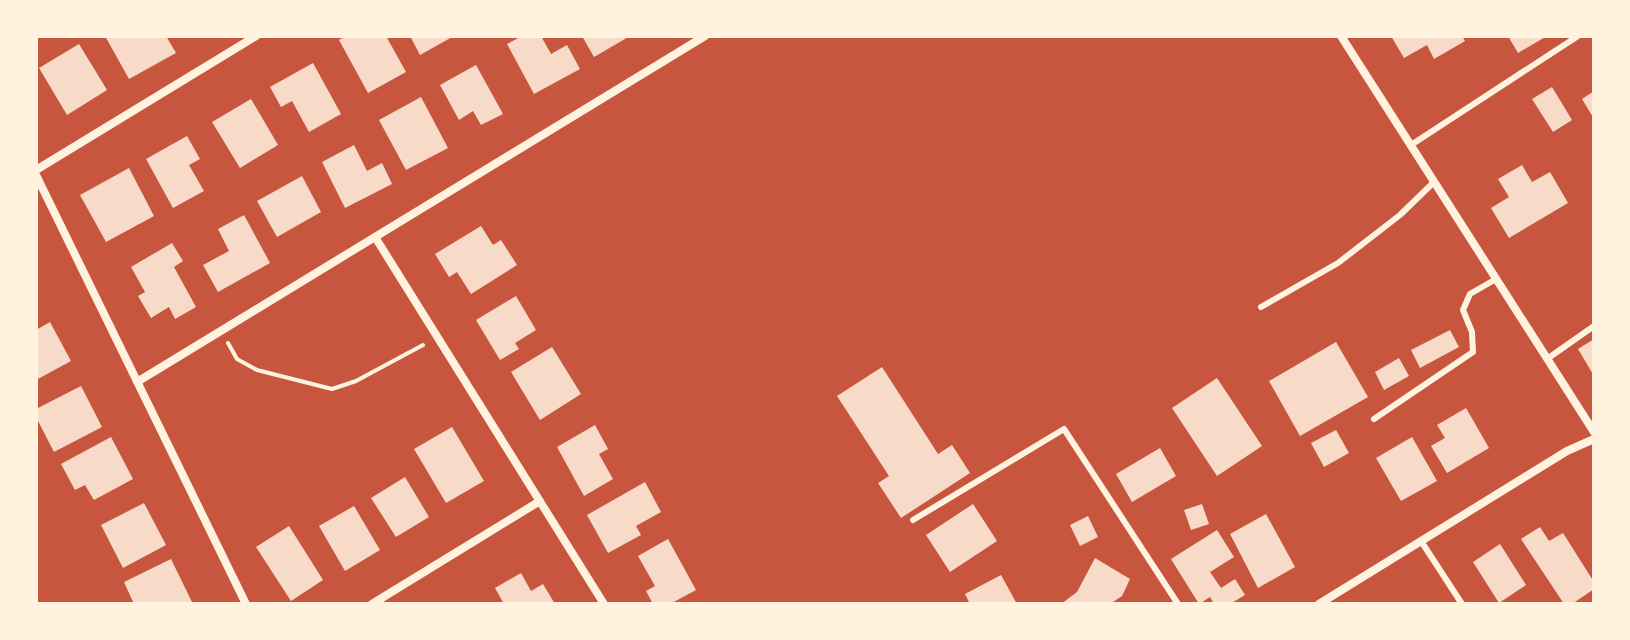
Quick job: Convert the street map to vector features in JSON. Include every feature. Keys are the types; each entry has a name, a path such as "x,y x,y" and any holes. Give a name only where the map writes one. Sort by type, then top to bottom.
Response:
{"street":[{"path":"246,604 36,172 256,36"},
{"path":"137,382 705,36"},
{"path":"1341,36 1594,432"},
{"path":"375,237 604,604"},
{"path":"1319,604 1567,451 1594,439"},
{"path":"372,604 540,501"}],"lane":[{"path":"1411,145 1578,36"},
{"path":"1261,307 1338,263 1400,215 1434,182"},
{"path":"1374,419 1473,352 1472,332 1463,310 1470,294 1496,279"},
{"path":"1547,359 1594,326"},
{"path":"913,520 1064,429 1178,604"},
{"path":"1421,541 1462,604"}],"path":[{"path":"221,331 237,359 257,370 332,389 356,381 438,337"}],"building":[{"path":"105,36 166,36 176,53 129,79"},
{"path":"346,36 386,36 406,72 368,93 339,40"},
{"path":"410,36 454,36 420,55"},
{"path":"522,36 541,36 551,54 567,45 580,69 534,94 507,44"},
{"path":"582,36 630,36 594,57"},
{"path":"1391,36 1462,36 1465,41 1434,59 1427,45 1404,58"},
{"path":"1508,36 1547,36 1518,53"},
{"path":"79,44 107,90 67,115 39,68"},
{"path":"313,63 341,114 309,132 292,101 281,107 270,87"},
{"path":"476,65 503,114 481,125 473,111 459,120 440,85"},
{"path":"1552,87 1572,120 1553,132 1532,99"},
{"path":"1594,91 1594,119 1582,99"},
{"path":"421,97 448,148 406,170 379,120"},
{"path":"251,99 278,145 240,168 212,122"},
{"path":"187,136 200,159 189,165 204,191 173,208 146,159"},
{"path":"354,145 367,171 382,163 392,184 345,208 322,162"},
{"path":"1522,165 1532,182 1550,172 1568,203 1509,238 1491,208 1509,197 1498,179"},
{"path":"129,168 154,216 106,242 80,195"},
{"path":"302,176 321,212 277,237 257,201"},
{"path":"244,215 270,263 218,292 203,265 229,251 218,229"},
{"path":"481,226 493,245 501,240 517,265 471,294 457,272 449,277 435,254"},
{"path":"172,243 183,261 174,267 196,307 175,319 169,307 151,318 138,296 145,292 131,267"},
{"path":"516,296 536,330 515,343 519,349 500,360 476,320"},
{"path":"50,322 71,361 36,380 36,330"},
{"path":"1450,330 1459,347 1420,368 1411,350"},
{"path":"1594,339 1594,376 1578,349"},
{"path":"1336,342 1368,397 1300,436 1269,381"},
{"path":"552,347 581,394 540,420 511,372"},
{"path":"1399,358 1409,376 1384,390 1375,372"},
{"path":"882,367 938,454 952,445 970,473 901,518 878,483 889,476 837,396"},
{"path":"1217,378 1262,446 1217,476 1172,408"},
{"path":"81,386 102,427 54,452 36,417 36,409"},
{"path":"1466,408 1489,448 1447,473 1431,446 1445,438 1437,425"},
{"path":"595,425 608,449 599,454 613,479 584,496 557,447"},
{"path":"452,427 484,481 446,503 414,449"},
{"path":"1336,430 1349,453 1324,467 1311,443"},
{"path":"111,437 133,479 94,500 85,485 75,490 61,464"},
{"path":"1412,437 1437,481 1401,501 1376,458"},
{"path":"1160,448 1176,476 1132,502 1116,474"},
{"path":"405,477 429,517 396,537 371,498"},
{"path":"645,482 661,512 636,526 641,535 608,553 587,515"},
{"path":"144,503 166,545 123,568 101,525"},
{"path":"973,504 997,541 950,572 926,535"},
{"path":"1202,504 1209,524 1191,530 1184,510"},
{"path":"354,506 380,550 345,571 319,526"},
{"path":"1266,514 1295,567 1258,588 1230,534"},
{"path":"1088,516 1098,537 1080,546 1070,525"},
{"path":"289,526 323,580 291,601 256,547"},
{"path":"1540,527 1549,541 1563,533 1594,582 1594,589 1572,604 1564,604 1521,539"},
{"path":"1217,530 1234,557 1210,572 1221,588 1235,579 1245,595 1230,604 1214,604 1210,597 1199,604 1171,559"},
{"path":"668,539 696,590 670,604 653,604 646,591 655,586 638,556"},
{"path":"1500,544 1526,585 1499,603 1473,562"},
{"path":"1095,558 1130,579 1122,596 1110,604 1061,604 1077,592"},
{"path":"171,559 193,604 134,604 124,582"},
{"path":"521,573 531,591 543,584 555,604 504,604 495,588"},
{"path":"1001,575 1017,604 970,604 965,594"}]}
